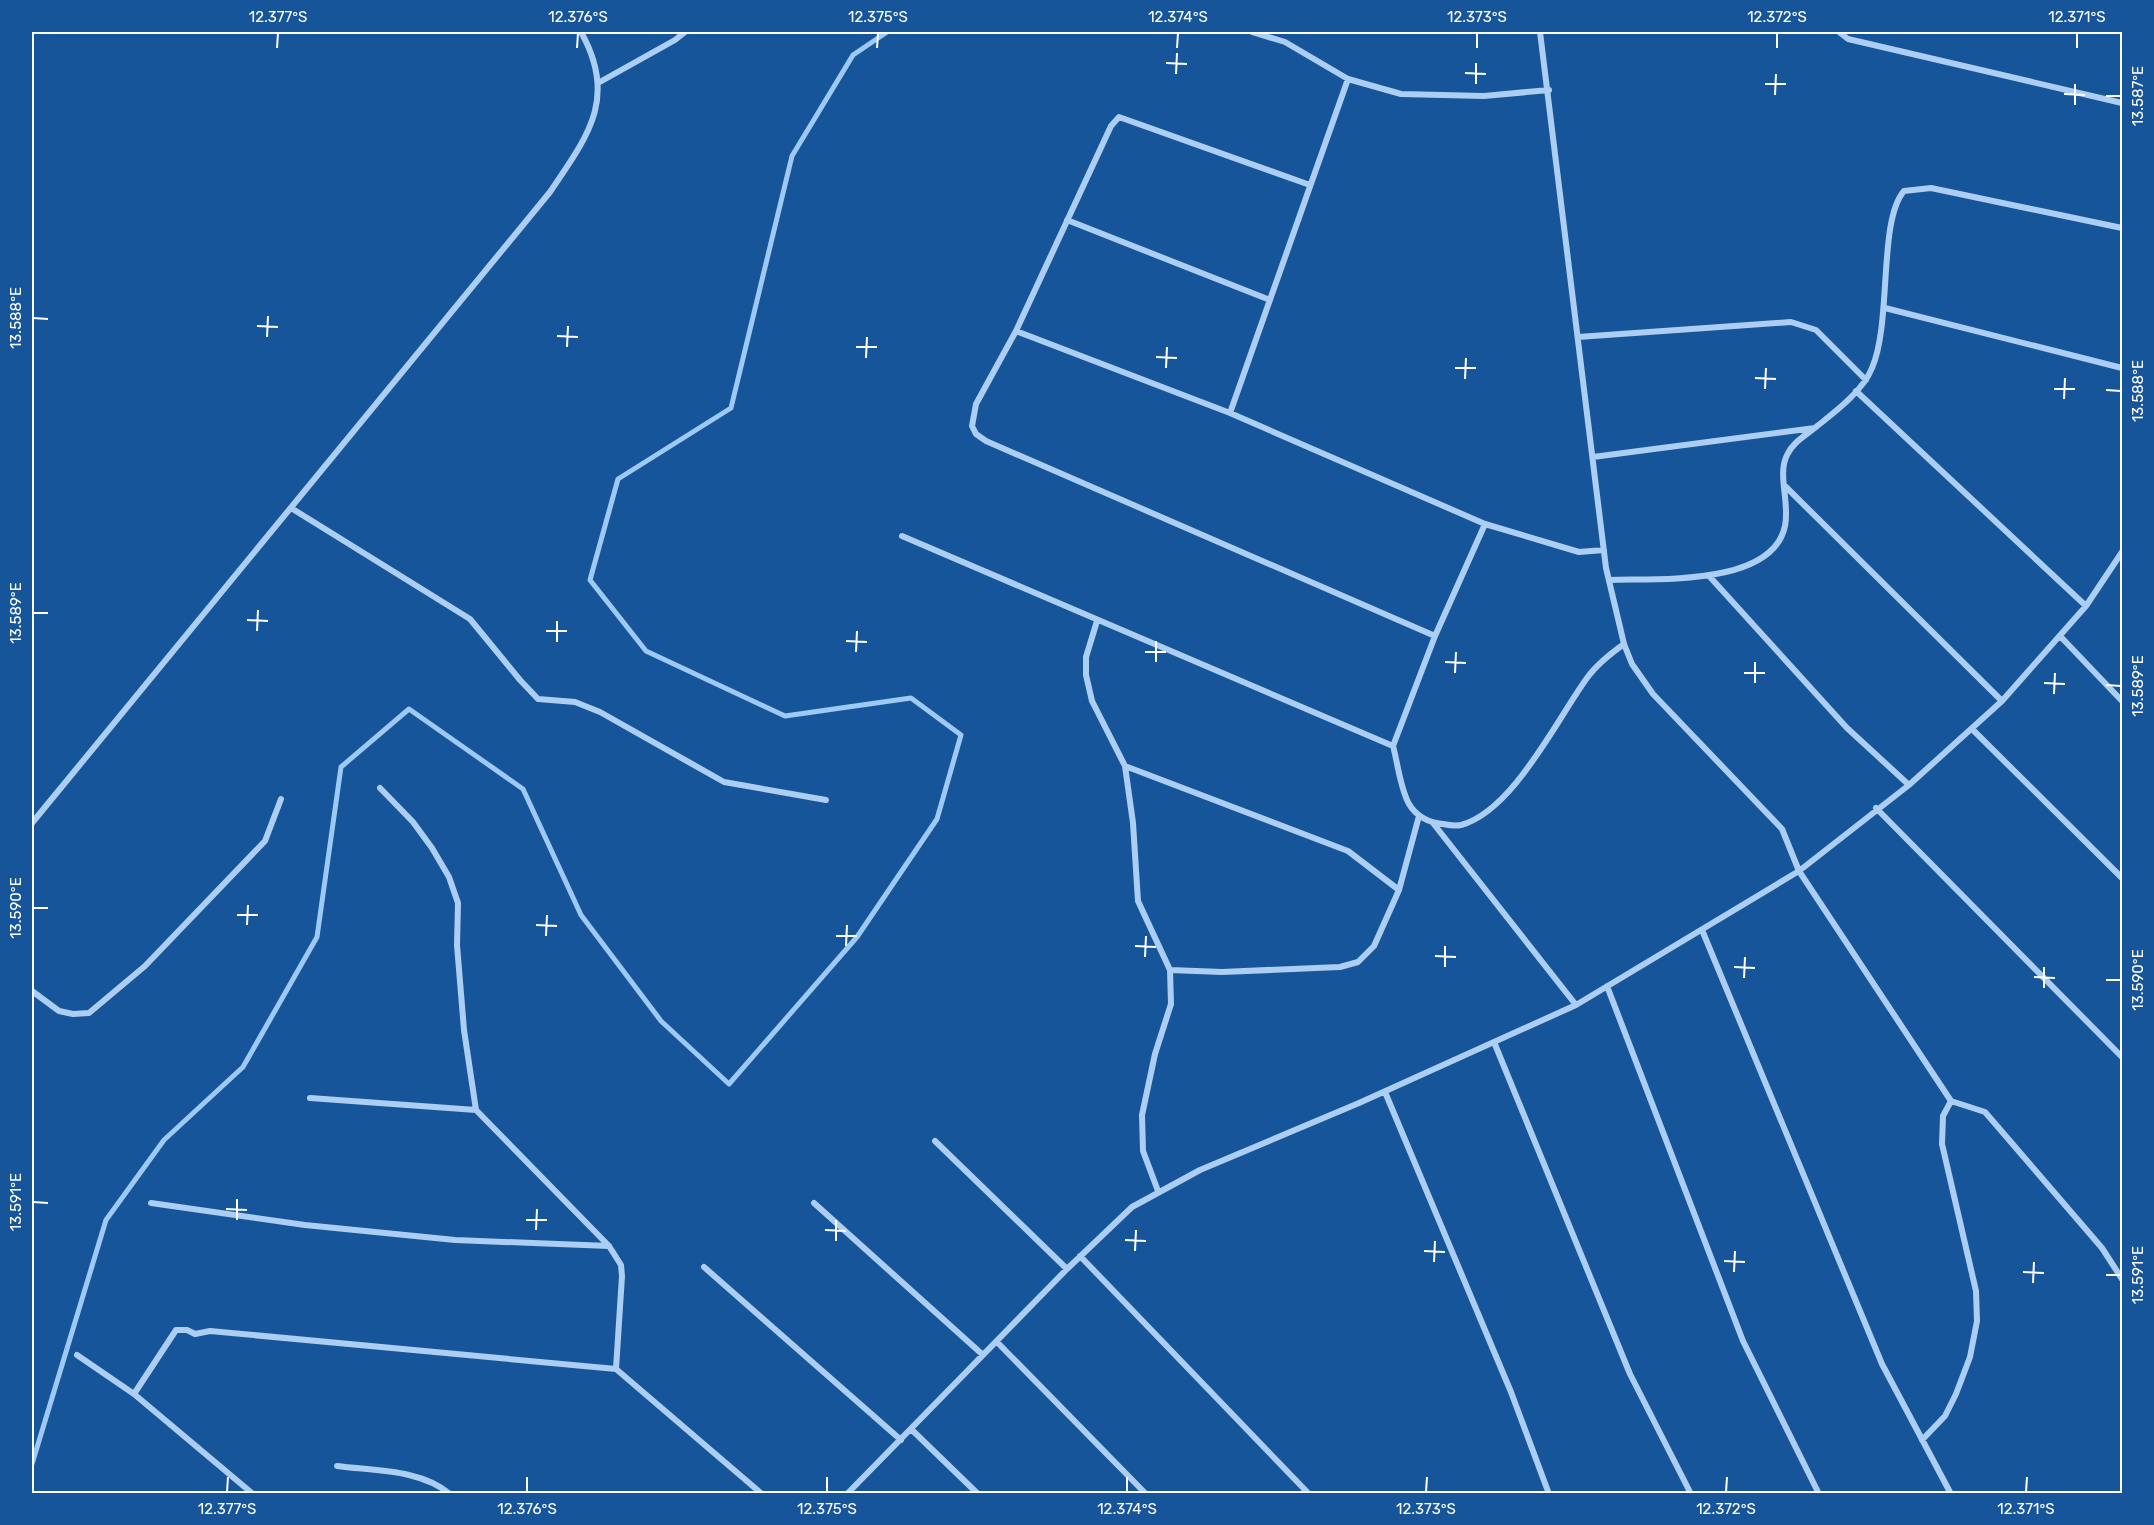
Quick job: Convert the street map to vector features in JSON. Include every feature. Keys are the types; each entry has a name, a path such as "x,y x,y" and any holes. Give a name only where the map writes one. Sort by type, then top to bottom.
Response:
{"street":[{"path":"32,822 550,192 592,124 598,102 598,83 593,53 581,32"},
{"path":"598,83 675,40 685,32"},
{"path":"1252,32 1285,42 1348,80 1401,94 1484,96 1549,90"},
{"path":"1540,32 1549,90 1604,550 1624,644 1632,664 1653,693 1782,830 1799,871 1951,1101 1984,1112 2102,1248 2122,1279"},
{"path":"1839,32 1848,39 2122,103"},
{"path":"1230,413 1348,80"},
{"path":"1310,185 1119,117 1111,126 1016,331 976,404 972,426 976,434 1435,636"},
{"path":"1609,580 1710,577 1743,567 1775,546 1784,530 1787,511 1786,486 1781,473 1786,456 1794,443 1816,428 1866,380 1876,358 1885,308 1892,215 1896,200 1904,190 1931,188 2122,228"},
{"path":"1067,220 1270,300"},
{"path":"1885,308 2122,368"},
{"path":"1578,337 1791,322 1816,330 1866,380"},
{"path":"1016,331 1230,413 1485,524 1579,552 1604,550"},
{"path":"1856,390 2086,606"},
{"path":"1593,457 1816,428"},
{"path":"1786,486 2002,701"},
{"path":"291,508 470,619 538,699 575,702 600,712 724,782 826,800"},
{"path":"1485,524 1435,636 1393,746 1409,804 1419,816 1433,823 1459,826 1483,815 1510,788 1532,760 1588,676 1604,659 1624,644"},
{"path":"902,536 1393,746"},
{"path":"848,1494 1067,1269 1132,1207 1200,1170 1385,1092 1576,1005 1799,871 1876,808 1909,785 2002,701 2086,606 2122,552"},
{"path":"1710,577 1847,728 1909,785"},
{"path":"1097,621 1086,657 1086,675 1092,701 1125,766 1133,823 1138,901 1170,970 1171,1004 1155,1054 1142,1115 1143,1151 1158,1191"},
{"path":"2060,636 2122,701"},
{"path":"1972,729 2122,878"},
{"path":"1125,766 1348,851 1399,890"},
{"path":"380,788 413,822 432,848 449,877 458,903 457,945 476,1110 609,1246 621,1265 616,1370"},
{"path":"32,991 58,1011 73,1014 89,1013 145,966 265,841 281,799"},
{"path":"1876,808 2122,1057"},
{"path":"1170,970 1222,972 1340,967 1358,962 1374,946 1399,890 1419,816"},
{"path":"1433,823 1576,1005"},
{"path":"1701,930 1882,1364 1951,1494"},
{"path":"1607,986 1743,1341 1819,1494"},
{"path":"1494,1042 1630,1374 1690,1494"},
{"path":"1385,1092 1511,1392 1549,1494"},
{"path":"310,1098 476,1110"},
{"path":"1922,1440 1945,1416 1956,1394 1970,1357 1977,1321 1976,1291 1942,1144 1943,1116 1951,1101"},
{"path":"935,1141 1067,1269"},
{"path":"151,1203 305,1225 455,1240 609,1246"},
{"path":"814,1203 983,1354"},
{"path":"1080,1256 1309,1494"},
{"path":"704,1267 901,1440"},
{"path":"134,1394 176,1330 180,1329 195,1334 210,1331 616,1370 762,1494"},
{"path":"997,1342 1146,1494"},
{"path":"77,1355 134,1394 252,1494"},
{"path":"910,1429 978,1494"},
{"path":"336,1466 414,1476 436,1482 450,1494"}],"waterway":[{"path":"32,1464 106,1220 164,1140 243,1067 317,937 341,767 409,709 523,789 581,915 661,1021 729,1084 857,937 937,819 961,735 911,698 785,716 646,651 590,580 618,479 731,408 792,156 853,55 887,32"}]}
